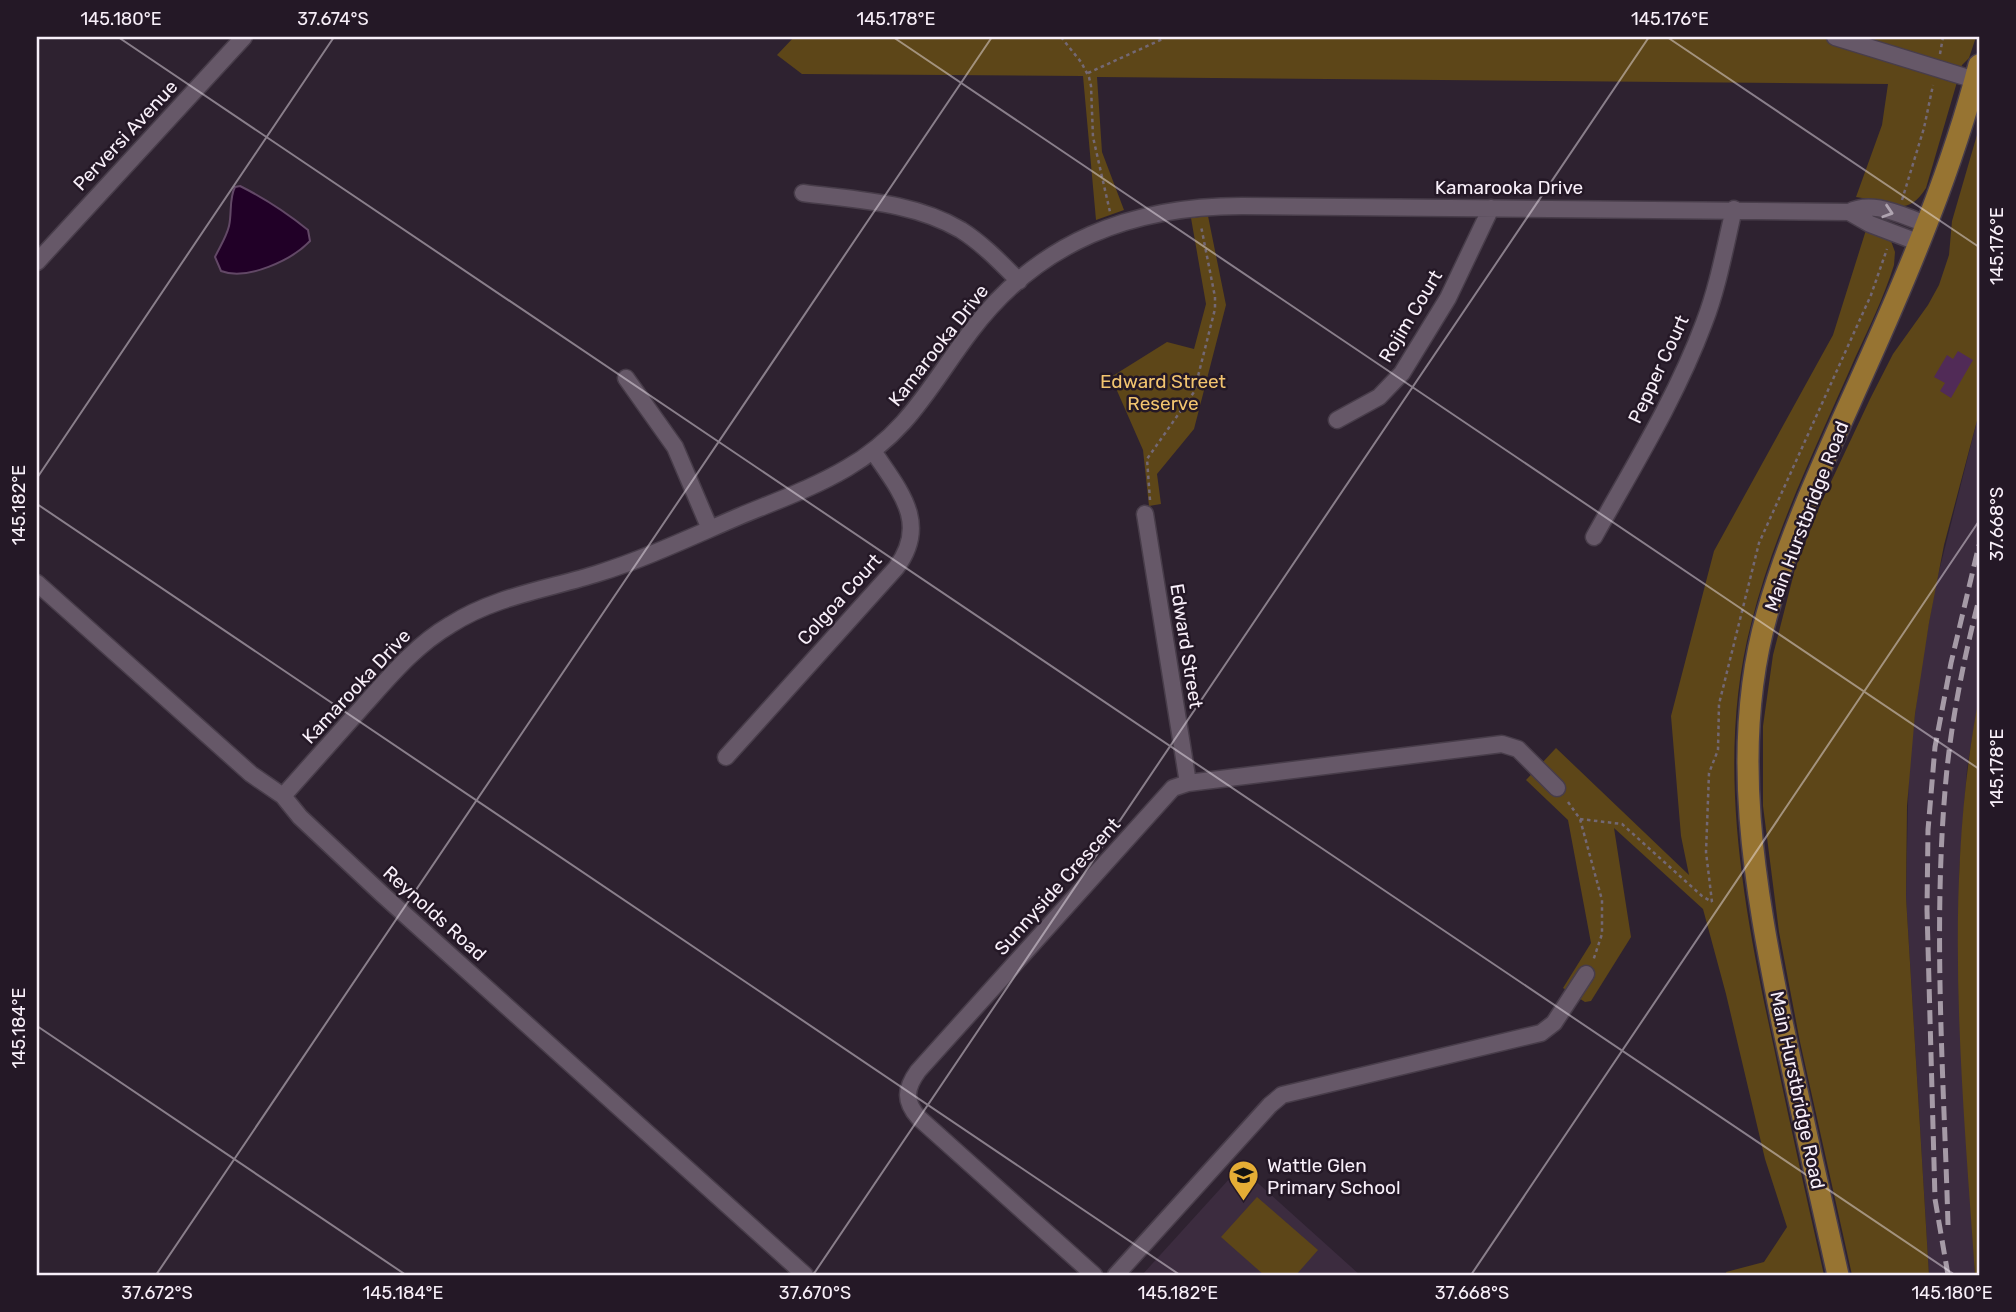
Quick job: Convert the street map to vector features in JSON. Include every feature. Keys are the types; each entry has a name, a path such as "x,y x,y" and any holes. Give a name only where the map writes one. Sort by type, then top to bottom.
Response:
{"main road":[{"name":"Main Hurstbridge Road","path":"1838,1275 1764,929 1750,815 1750,723 1755,674 1762,635 1785,559 1944,181 1977,72"}],"street":[{"name":"Perversi Avenue","path":"37,262 244,37"},
{"path":"1835,37 1937,69 1977,72"},
{"path":"803,193 891,205 937,218 971,237 1019,281"},
{"name":"Kamarooka Drive","path":"283,796 388,678 424,643 447,626 496,603 603,572 710,529 835,475 873,451 915,411 971,330 992,306 1019,281 1062,250 1113,225 1158,212 1208,206 1849,212 1870,207 1898,215 1923,234"},
{"name":"Rojim Court","path":"1337,420 1379,397 1402,373 1448,298 1491,208"},
{"name":"Pepper Court","path":"1594,537 1672,396 1699,336 1734,209"},
{"name":"Kamarooka Drive","path":"1849,212 1863,221 1923,234"},
{"path":"626,378 675,447 710,529"},
{"name":"Colgoa Court","path":"726,757 896,568 905,553 912,529 908,508 902,494 873,451"},
{"name":"Edward Street","path":"1146,514 1188,783"},
{"name":"Reynolds Road","path":"37,583 251,774 283,796 300,817 382,894 805,1275"},
{"name":"Sunnyside Crescent","path":"1094,1275 919,1118 908,1103 907,1090 918,1071 1170,791 1176,786 1188,783 1503,744 1515,747 1558,788"},
{"path":"1116,1275 1282,1095 1541,1033 1554,1023 1586,974"}],"path":[{"path":"1061,37 1087,73 1091,86 1093,137 1113,225"},
{"path":"1087,73 1167,37"},
{"path":"1898,215 1924,128 1943,37"},
{"path":"1146,514 1147,459 1194,392 1215,309 1201,226"},
{"path":"1558,788 1580,819 1602,900 1603,915 1598,948 1586,974"},
{"path":"1580,819 1622,824 1712,902"}],"shaded area":[{"path":"240,186 308,230 310,241 292,255 268,267 243,273 221,271 215,257 229,226 233,191"},
{"path":"1979,413 1979,697 1967,769 1959,873 1962,1064 1975,1275 1929,1275 1906,897 1909,761 1921,667 1936,583"},
{"name":"Wattle Glen Primary School","path":"1240,1167 1360,1275 1142,1275"}],"green space":[{"path":"794,37 1976,37 1969,58 1962,65 1926,188 1911,204 1903,206 1856,197 1882,125 1888,84 1097,77 1102,152 1124,210 1096,220 1083,76 802,74 777,55"},
{"path":"1979,128 1979,413 1944,545 1929,623 1915,714 1907,806 1906,897 1929,1275 1852,1275 1800,1042 1779,932 1763,806 1763,726 1773,655 1795,569 1821,503 1870,399 1893,354 1939,285 1949,255 1952,221"},
{"name":"Edward Street Reserve","path":"1208,216 1226,305 1194,429 1157,474 1161,504 1149,506 1143,450 1111,377 1167,342 1194,349 1206,304 1191,218"},
{"path":"1866,230 1891,241 1895,252 1894,265 1886,289 1797,489 1772,556 1751,624 1740,676 1735,729 1735,783 1744,890 1763,996 1824,1275 1727,1275 1726,1272 1764,1262 1787,1227 1765,1159 1703,909 1614,828 1631,937 1591,1001 1585,1002 1563,988 1591,943 1568,820 1526,780 1556,748 1689,875 1681,836 1671,716 1714,551 1833,335"},
{"path":"1979,697 1979,1275 1975,1275 1961,1058 1958,913 1968,769"},
{"path":"1257,1197 1318,1250 1296,1275 1264,1275 1221,1237"}],"building":[{"path":"1958,351 1973,360 1951,398 1940,391 1945,383 1934,377 1947,355 1953,359"}],"railway":[{"path":"1948,1275 1935,1199 1927,910 1928,830 1935,747 1951,663 1979,545"},
{"path":"1948,1225 1940,1008 1942,845 1947,767 1954,718 1979,599"}],"place":[{"name":"Wattle Glen Primary School","path":"1244,1203"}]}
